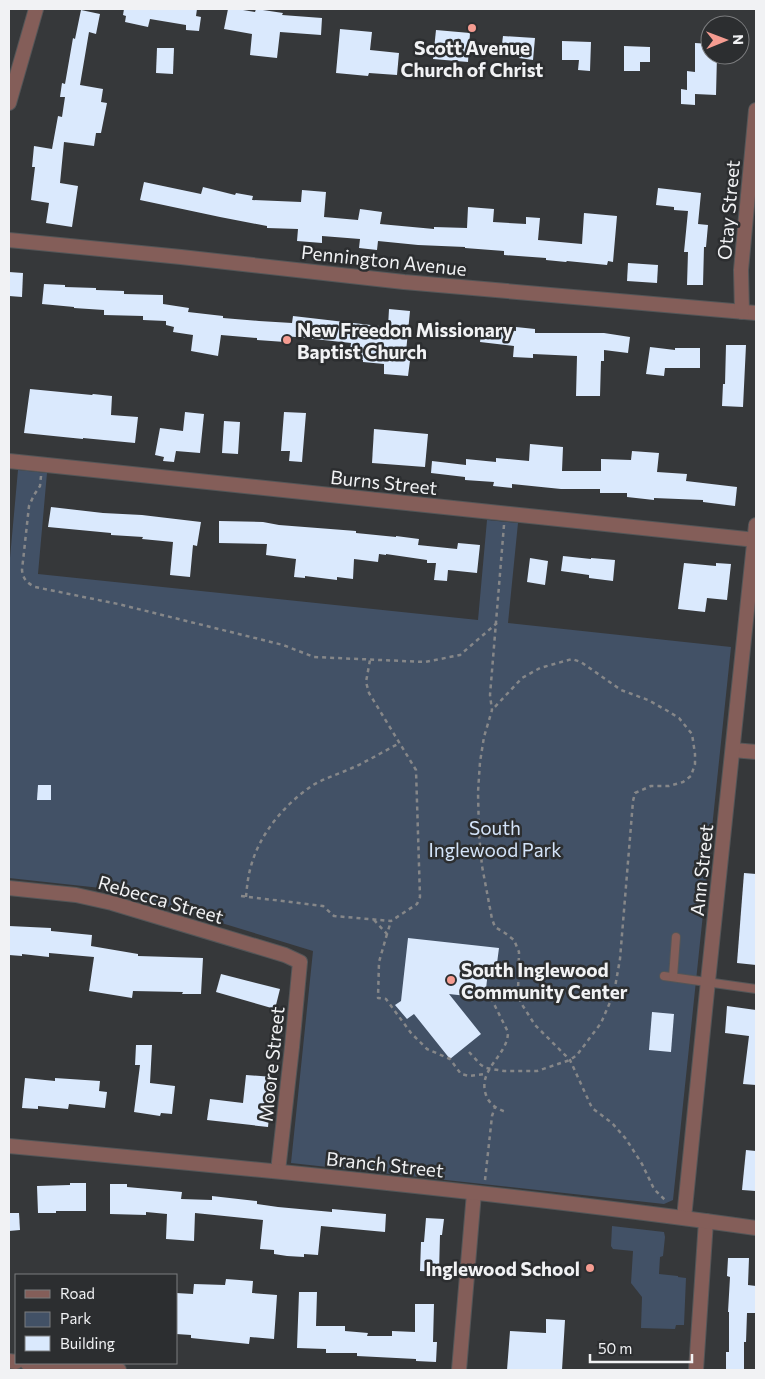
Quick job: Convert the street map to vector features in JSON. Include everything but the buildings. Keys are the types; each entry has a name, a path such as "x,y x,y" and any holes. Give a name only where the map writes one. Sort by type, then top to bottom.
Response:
{"street":[{"path":"9,103 36,9"},
{"name":"Otay Street","path":"742,312 741,270 756,110"},
{"name":"Pennington Avenue","path":"9,240 404,282 756,313"},
{"name":"Burns Street","path":"9,462 756,540"},
{"name":"Ann Street","path":"684,1218 756,540 756,525"},
{"path":"733,750 756,752"},
{"name":"Rebecca Street","path":"9,888 76,895 112,903 285,955 300,962"},
{"name":"Moore Street","path":"278,1171 300,962"},
{"name":"Branch Street","path":"9,1146 479,1190 756,1228"},
{"path":"459,1370 479,1190"},
{"path":"696,1370 706,1221"},
{"path":"39,1364 119,1370"}],"lane":[{"path":"673,977 676,937"},
{"path":"664,976 756,989"}],"path":[{"path":"41,465 40,486 29,506 22,570 22,578 35,587 118,604 284,646 314,657 425,662 460,655 496,623"},
{"path":"505,514 490,695 492,710 484,737 480,762 478,809 482,866 492,919 496,927 514,940 519,952 518,994 521,1003 535,1025 570,1060 592,1108 612,1124 626,1139 642,1164 654,1189 665,1201 671,1204"},
{"path":"469,1052 481,1065 490,1069 504,1071 537,1071 570,1060 577,1055 602,1023 614,993 620,959 635,793 651,786 669,786 683,782 691,776 695,764 692,734 679,718 648,700 622,690 581,662 572,659 540,668 522,678 492,710"},
{"path":"241,896 322,906 334,916 391,921 417,904 420,897 416,770 369,693 366,682 370,660"},
{"path":"246,897 252,864 260,846 273,823 298,796 315,784 353,768 400,743"},
{"path":"374,920 387,934"},
{"path":"391,921 379,962 378,998 386,999 427,1049 450,1059 461,1074 469,1076 486,1074"},
{"path":"491,998 508,1032 508,1036 503,1050 486,1074 484,1090 487,1098 495,1107 506,1112"},
{"path":"479,1190 495,1107"}],"green space":[{"name":"South Inglewood Park","path":"18,470 47,473 38,574 478,620 487,520 518,523 508,623 731,647 673,1200 664,1204 291,1163 313,951 110,889 9,878 9,569"},
{"path":"612,1226 664,1232 663,1256 660,1257 659,1274 686,1278 684,1325 676,1325 675,1329 641,1328 642,1297 631,1283 633,1251 613,1249 611,1246"}],"place":[{"name":"Scott Avenue Church of Christ","path":"472,28"},
{"name":"New Freedon Missionary Baptist Church","path":"287,340"},
{"name":"South Inglewood Community Center","path":"451,980"},
{"name":"Inglewood School","path":"590,1268"}]}
